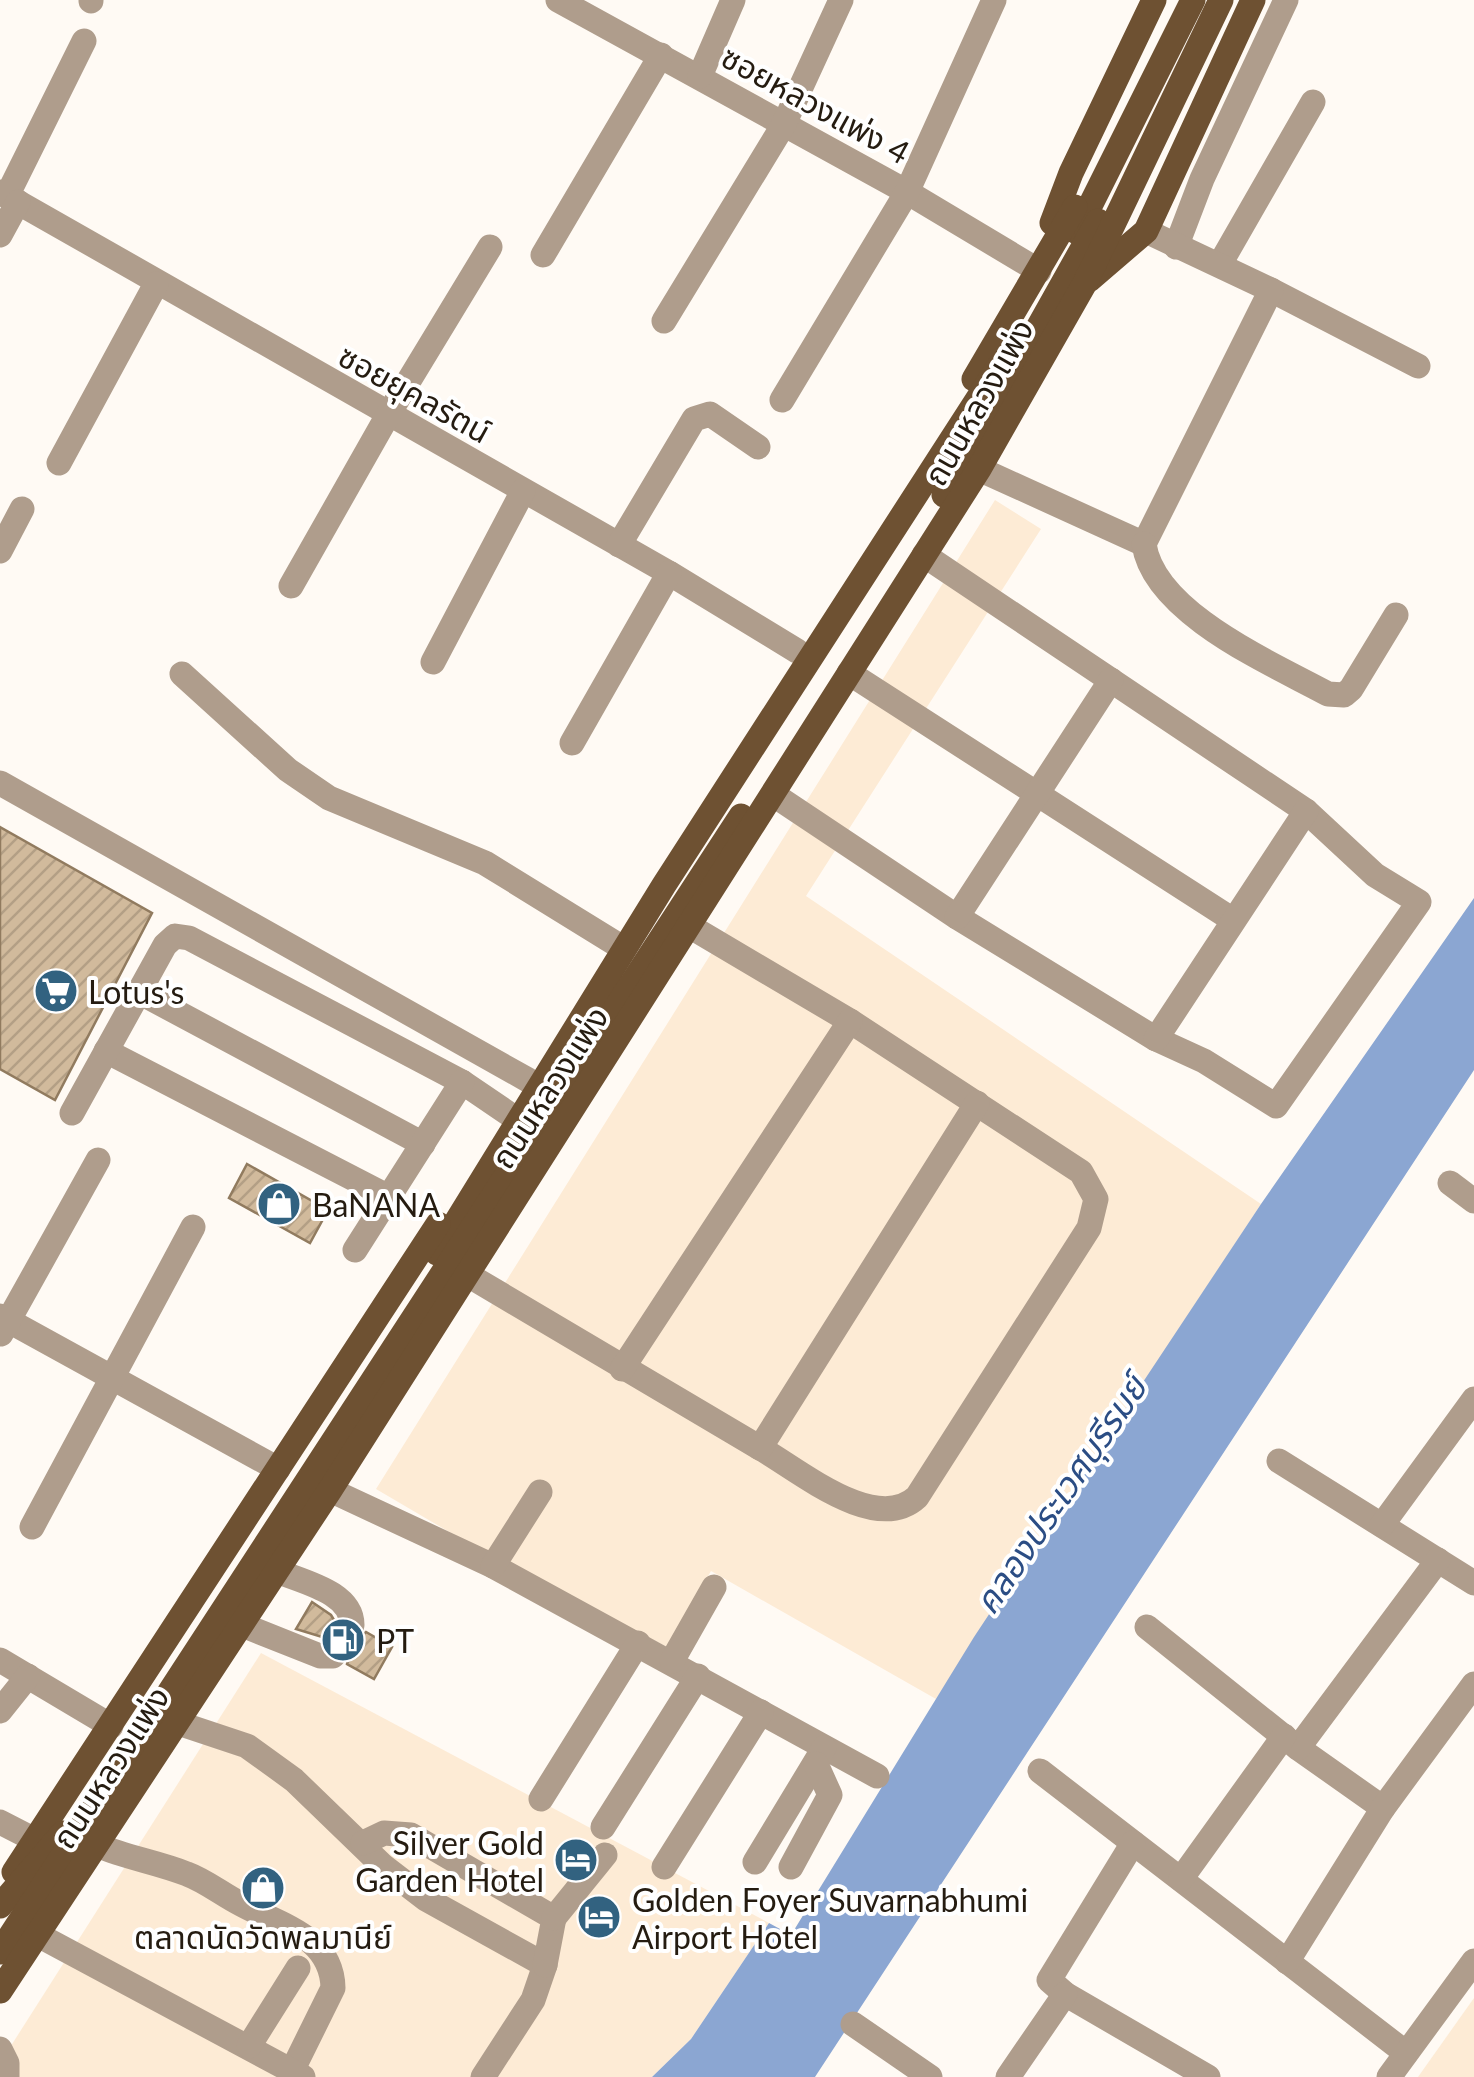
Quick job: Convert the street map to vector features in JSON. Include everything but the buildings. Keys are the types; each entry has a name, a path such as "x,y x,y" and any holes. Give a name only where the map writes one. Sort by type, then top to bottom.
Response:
{"main road":[{"path":"1040,269 1071,173 1154,0"},
{"name":"ถนนหลวงแพ่ง","path":"0,1894 510,1114 613,942 797,651 952,416 1089,182 1175,0"},
{"path":"0,1906 77,1814 154,1697 380,1345 643,918 1018,336 1107,179 1194,0"},
{"path":"0,1952 914,549 1112,196 1205,0"},
{"name":"ถนนหลวงแพ่ง","path":"0,1991 330,1490 980,469 1085,284 1221,0"},
{"path":"1085,284 1146,231 1253,0"}],"street":[{"name":"ซอยหลวงแพ่ง 4","path":"558,0 1040,269"},
{"path":"700,76 733,0"},
{"path":"664,322 784,124 841,0"},
{"path":"782,400 906,192 994,0"},
{"path":"1176,247 1202,179 1286,0"},
{"path":"0,235 8,197 84,41"},
{"path":"542,255 661,55"},
{"path":"1220,264 1312,102"},
{"name":"ซอยยุคลรัตน์","path":"8,197 669,573 797,651"},
{"path":"1146,231 1220,264 1418,366"},
{"path":"291,586 388,414 490,247"},
{"path":"59,464 156,284"},
{"path":"1270,290 1144,544 1154,578 1186,611 1328,694 1344,695 1351,689 1396,615"},
{"path":"619,545 694,419 710,414 758,447"},
{"path":"980,469 1144,544"},
{"path":"433,662 523,491"},
{"path":"0,551 22,509"},
{"path":"774,795 957,917 1156,1039 1204,1061 1276,1106 1419,902 1375,875 1306,810 924,555"},
{"path":"572,743 669,573"},
{"path":"850,673 1233,920"},
{"path":"182,674 288,770 329,798 485,863 613,942"},
{"path":"957,917 1111,680"},
{"path":"0,783 528,1080"},
{"path":"1156,1039 1306,810"},
{"path":"468,1275 622,1368 874,1511 905,1508 917,1497 1089,1228 1096,1200 1080,1172 850,1021 691,927"},
{"path":"72,1113 164,945 175,936 189,938 462,1082 510,1114"},
{"path":"138,992 422,1144"},
{"path":"622,1368 850,1021"},
{"path":"106,1051 389,1197"},
{"path":"355,1250 462,1082"},
{"path":"760,1448 799,1394 977,1103"},
{"path":"98,1160 3,1324 113,1377 278,1469"},
{"path":"1450,1183 1474,1200"},
{"path":"32,1528 193,1227"},
{"path":"1382,1524 1474,1399"},
{"path":"1279,1461 1474,1584"},
{"path":"330,1490 493,1566 638,1642 760,1712 819,1756 876,1776"},
{"path":"493,1566 540,1492"},
{"path":"1181,1880 1438,1560"},
{"path":"277,1571 343,1600 352,1614 352,1625"},
{"path":"672,1661 714,1587"},
{"path":"242,1625 320,1656 333,1656"},
{"path":"1148,1627 1291,1742 1383,1808"},
{"path":"541,1799 638,1642"},
{"path":"0,1660 111,1726"},
{"path":"0,1711 28,1676"},
{"path":"603,1828 698,1676"},
{"path":"1287,1962 1383,1808 1474,1684"},
{"path":"664,1868 760,1712"},
{"path":"178,1723 246,1746 294,1780 383,1866 426,1898 545,1965"},
{"path":"755,1862 819,1756"},
{"path":"791,1866 830,1796 819,1756"},
{"path":"1040,1771 1406,2053"},
{"path":"0,1822 35,1840"},
{"path":"362,1843 384,1833 411,1835 554,1918"},
{"path":"1133,1843 1050,1972 1049,1980 1066,1994 1208,2077"},
{"path":"38,1935 298,2074 332,1988 332,1974 318,1947 300,1932 188,1874 132,1860 98,1845"},
{"path":"482,2077 533,2000 554,1918 605,1855"},
{"path":"250,2046 298,1968"},
{"path":"1388,2077 1472,1969"},
{"path":"1008,2077 1066,1994"},
{"path":"853,2024 930,2077"},
{"path":"0,2050 7,2062 7,2077"}],"shaded area":[{"path":"995,500 1041,529 806,896 1261,1204 936,1699 711,1571 667,1647 485,1553 376,1489"},
{"path":"261,1653 769,1923 691,2039 652,2077 0,2077 0,2063"},
{"path":"1474,1998 1474,2077 1418,2077"}],"water":[{"path":"1474,898 1474,1070 815,2077 652,2077 691,2039 769,1923 791,1935 974,1637 1261,1204"}],"place":[{"name":"Lotus's","path":"56,991"},
{"name":"BaNANA","path":"279,1204"},
{"name":"PT","path":"343,1640"},
{"name":"Silver Gold Garden Hotel","path":"576,1860"},
{"name":"ตลาดนัดวัดพลมานีย์","path":"263,1888"},
{"name":"Golden Foyer Suvarnabhumi Airport Hotel","path":"599,1917"}],"water label":[{"name":"คลองประเวศบุรีรมย์","path":"1059,1494"}]}
